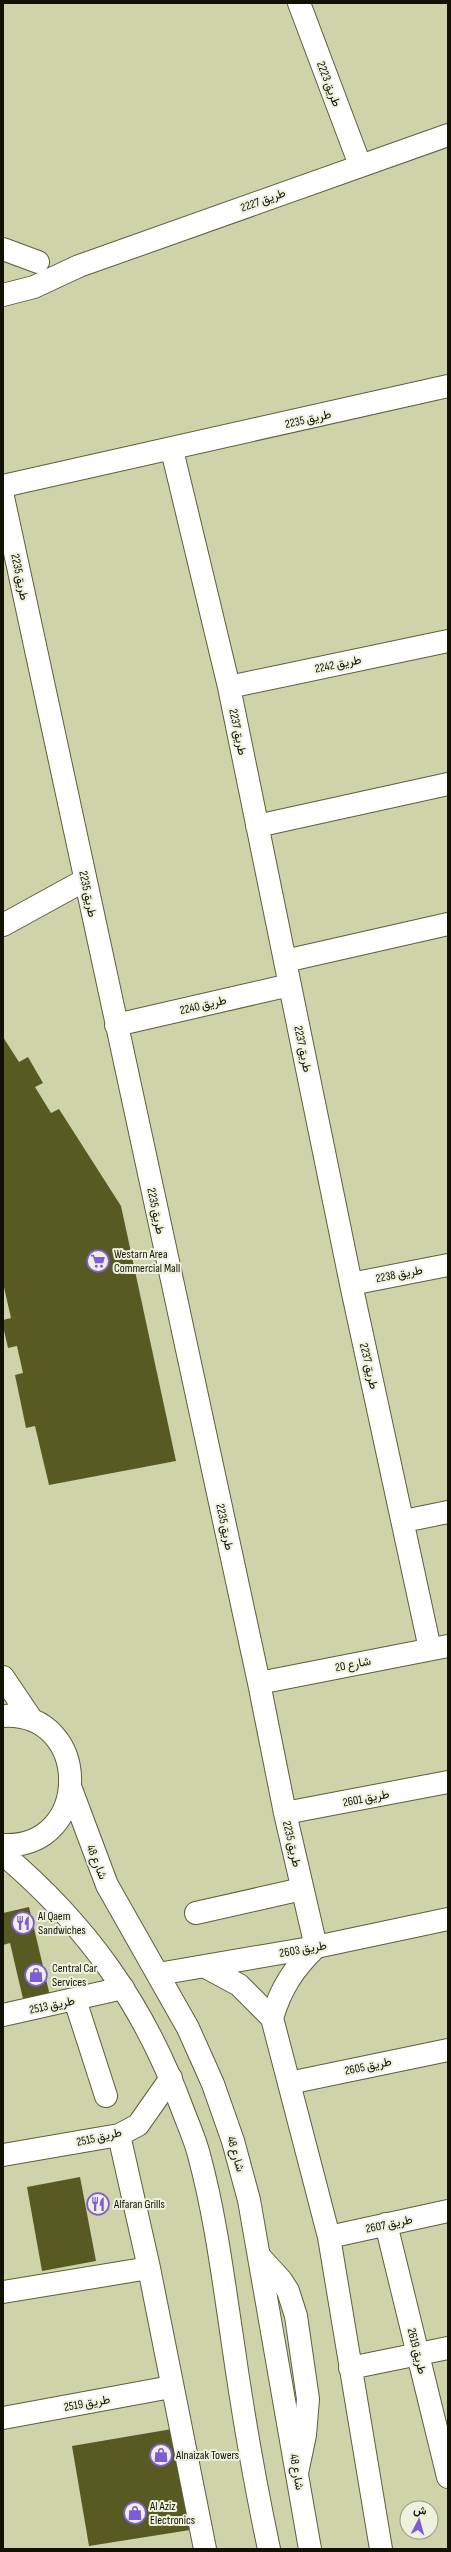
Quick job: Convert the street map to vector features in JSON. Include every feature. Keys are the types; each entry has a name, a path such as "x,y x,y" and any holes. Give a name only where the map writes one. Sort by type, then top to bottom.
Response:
{"street":[{"name":"طريق 2223","path":"299,3 360,165"},
{"name":"طريق 2227","path":"3,295 34,287 79,266 448,135"},
{"path":"3,249 38,262"},
{"name":"طريق 2227","path":"3,258 79,266"},
{"name":"طريق 2235","path":"3,486 172,450 448,386"},
{"name":"طريق 2237","path":"172,450 229,687 351,1284 404,1521 439,1647"},
{"name":"طريق 2235","path":"3,498 84,880 259,1683 285,1813 316,1947"},
{"name":"طريق 2242","path":"229,687 448,641"},
{"path":"257,826 448,784"},
{"path":"3,926 84,880"},
{"path":"285,961 448,924"},
{"name":"طريق 2240","path":"116,1025 290,985"},
{"name":"طريق 2238","path":"351,1284 448,1265"},
{"path":"404,1521 448,1512"},
{"name":"شارع 20","path":"259,1683 439,1647"},
{"path":"3,1677 32,1720 50,1732 63,1748 70,1768 71,1789 65,1810 52,1827 35,1840 14,1846 3,1845"},
{"path":"3,1716 32,1720"},
{"name":"طريق 2601","path":"285,1813 448,1782"},
{"name":"شارع 48","path":"71,1789 107,1885 188,2028 213,2084 241,2171 260,2257 310,2549"},
{"path":"3,1854 31,1878 67,1914 100,1953 157,2045 171,2078 199,2154 211,2213 270,2549"},
{"path":"196,1913 302,1890"},
{"name":"طريق 2603","path":"158,1974 316,1947 448,1919"},
{"path":"272,2018 278,1997 288,1978 316,1947"},
{"path":"204,1966 239,1985 272,2018 329,2237 381,2549"},
{"name":"طريق 2513","path":"3,2015 123,1988"},
{"path":"75,2000 106,2096"},
{"name":"طريق 2605","path":"289,2083 448,2050"},
{"name":"طريق 2515","path":"3,2155 119,2135 138,2125 171,2078"},
{"path":"119,2135 172,2387 200,2548"},
{"name":"طريق 2607","path":"329,2237 448,2211"},
{"name":"طريق 2619","path":"386,2224 448,2473"},
{"path":"3,2292 148,2268"},
{"path":"350,2368 448,2348"},
{"name":"طريق 2519","path":"3,2418 172,2387"}],"building":[{"name":"Westarn Area Commercial Mall","path":"3,1037 19,1062 28,1057 43,1083 35,1087 51,1113 59,1109 121,1206 176,1461 49,1485 35,1426 26,1428 15,1375 23,1373 17,1346 8,1348 3,1326 3,1320 11,1318 3,1283"},
{"path":"29,1907 50,1996 24,2003 10,1943 3,1945 3,1913"},
{"path":"80,2177 96,2261 42,2271 27,2187"},
{"path":"172,2429 190,2530 89,2546 72,2446"}],"place":[{"name":"Westarn Area Commercial Mall","path":"98,1261"},
{"name":"Al Qaem Sandwiches","path":"23,1923"},
{"name":"Central Car Services","path":"36,1975"},
{"name":"Alfaran Grills","path":"98,2204"},
{"name":"Alnaizak Towers","path":"161,2455"},
{"name":"Al Aziz Electronics","path":"135,2513"}]}
